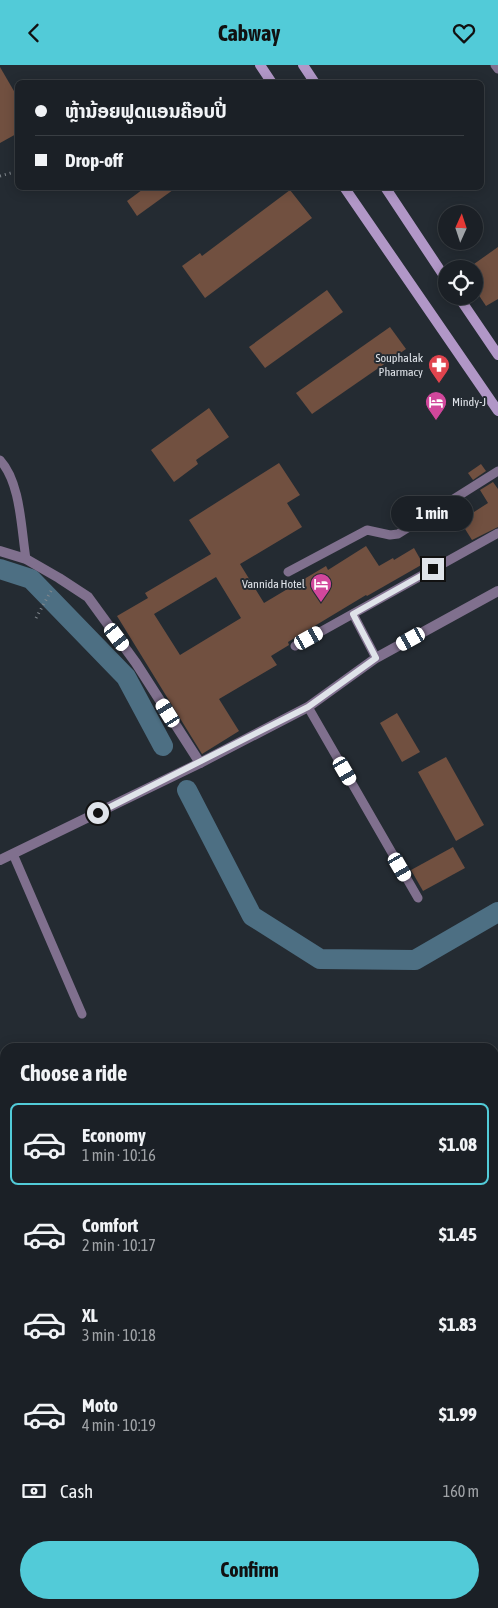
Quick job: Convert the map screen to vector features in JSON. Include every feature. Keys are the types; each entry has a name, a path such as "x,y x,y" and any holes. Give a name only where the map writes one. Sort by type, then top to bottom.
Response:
{"main road":[{"path":"260,65 270,80"},
{"path":"303,65 313,80"},
{"path":"346,190 498,411"},
{"path":"387,190 438,267"},
{"path":"464,305 498,355"}],"street":[{"path":"0,551 26,559 88,597 136,663 200,763"},
{"path":"0,860 200,763 308,707 376,658 498,591"}],"lane":[{"path":"495,65 498,69"},
{"path":"0,460 7,467 15,485 26,559"},
{"path":"288,572 367,530 390,535 398,534 498,471"},
{"path":"295,646 498,533"},
{"path":"353,614 376,658"},
{"path":"308,707 418,898"},
{"path":"13,854 82,1014"}],"path":[{"path":"0,175 15,172"},
{"path":"36,618 58,578"}],"building":[{"path":"0,67 15,93 15,135 0,143"},
{"path":"142,190 173,190 137,216 127,201"},
{"path":"290,190 312,218 205,298 182,266 200,253 202,256"},
{"path":"498,247 498,299 486,306 483,302 483,260 480,260"},
{"path":"327,290 343,312 265,368 249,347"},
{"path":"390,327 406,349 312,414 296,393"},
{"path":"209,408 229,437 196,460 198,464 174,482 151,450"},
{"path":"279,463 300,495 287,503 302,527 240,564 264,603 326,566 328,570 366,546 379,566 393,558 394,560 414,548 423,564 366,595 288,642 289,645 271,656 277,665 219,699 239,731 202,754 117,616 148,598 145,593 211,554 189,520","holes":["216,577 241,618 180,655 154,614"]},
{"path":"481,464 486,471 473,480 468,473"},
{"path":"493,482 498,489 498,527 472,540 460,521 488,503 480,490"},
{"path":"397,713 420,752 402,762 380,723"},
{"path":"446,757 484,825 456,841 418,772"},
{"path":"453,847 465,868 423,891 411,870"}],"waterway":[{"path":"0,569 31,579 126,677 163,746"},
{"path":"187,790 252,916 320,959 415,960 498,912"}],"place":[{"name":"Souphalak Pharmacy","path":"439,384"},
{"name":"Mindy-J","path":"436,421"},
{"name":"Vannida Hotel","path":"321,603"}],"route":[{"path":"98,813 308,707 376,658 353,614 433,569"}]}
